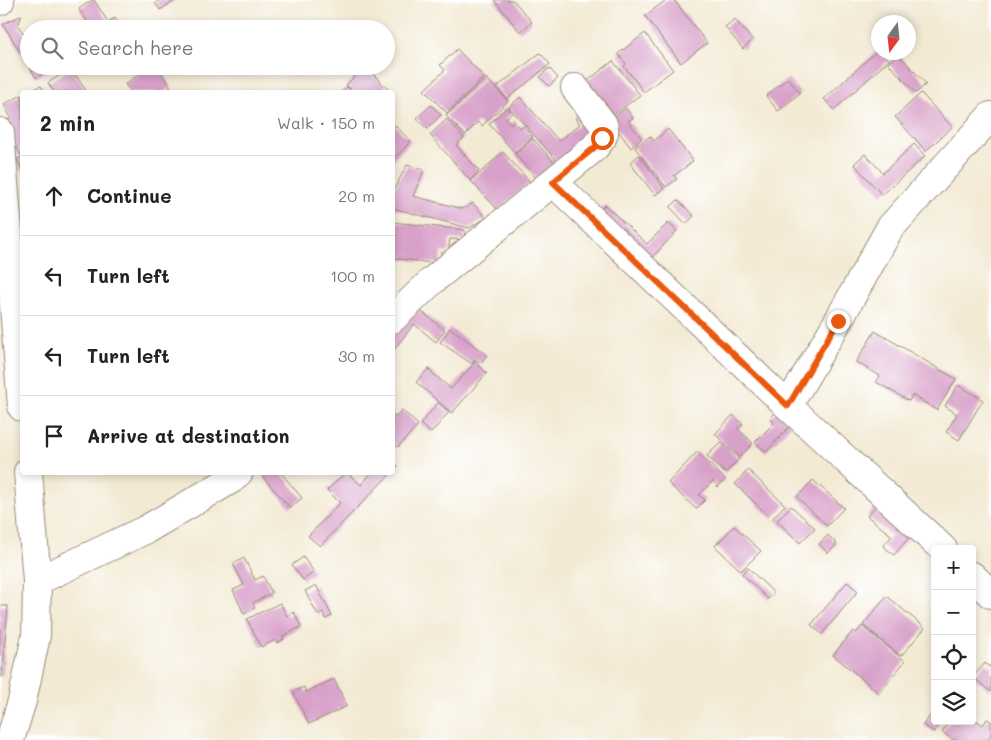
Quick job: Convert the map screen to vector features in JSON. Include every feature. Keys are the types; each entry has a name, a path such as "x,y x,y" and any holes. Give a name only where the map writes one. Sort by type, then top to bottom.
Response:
{"street":[{"path":"395,316 433,280 594,148 602,138 605,130 603,124 575,88"},
{"path":"788,406 890,228 991,116"},
{"path":"0,132 20,381"},
{"path":"553,182 788,406 939,545"},
{"path":"10,740 22,701 36,636 37,581 28,475"},
{"path":"37,581 147,529 232,479 235,475"},
{"path":"976,580 991,594"}],"building":[{"path":"94,0 107,20 86,20 79,9"},
{"path":"160,0 176,0 160,10 155,3"},
{"path":"494,0 513,0 532,22 520,32"},
{"path":"666,0 674,0 707,43 681,63 645,16"},
{"path":"22,15 18,26 20,29 20,51 3,24"},
{"path":"735,19 752,40 743,49 725,27"},
{"path":"645,33 673,70 644,92 624,66 626,64 618,54"},
{"path":"457,49 484,77 447,113 424,90 445,70 440,65"},
{"path":"540,53 550,64 507,99 497,87"},
{"path":"871,56 871,60 889,60 834,110 824,99"},
{"path":"891,60 904,60 926,84 916,93 888,63"},
{"path":"613,61 640,95 608,119 582,85"},
{"path":"549,68 558,78 549,86 540,77"},
{"path":"60,75 76,75 86,90 53,90 48,83"},
{"path":"138,75 163,75 171,87 166,90 130,90 125,84"},
{"path":"356,75 374,75 389,90 352,90 346,85"},
{"path":"486,78 508,101 482,126 478,122 465,135 446,116"},
{"path":"788,78 800,93 778,111 766,96"},
{"path":"41,86 44,90 32,90"},
{"path":"921,93 952,127 926,151 895,117"},
{"path":"20,96 20,155 4,122 11,118 4,104"},
{"path":"520,97 559,141 580,124 575,118 581,112 596,129 558,162 509,107"},
{"path":"431,105 441,115 427,129 417,118"},
{"path":"507,107 512,113 506,118 511,124 514,121 521,128 523,126 533,137 515,153 489,124"},
{"path":"626,108 633,118 628,121 642,139 631,148 610,120"},
{"path":"447,119 464,138 456,145 479,171 470,180 430,135"},
{"path":"395,126 411,141 395,158"},
{"path":"668,129 693,161 674,176 677,179 666,187 635,148 650,136 654,141"},
{"path":"533,139 555,163 537,179 515,154"},
{"path":"914,144 925,156 882,195 854,164 865,154 883,173"},
{"path":"503,152 530,182 498,210 471,181"},
{"path":"639,155 664,188 655,195 630,163"},
{"path":"407,165 424,170 413,196 463,209 473,203 486,218 469,228 395,209 395,187"},
{"path":"678,200 694,216 686,224 670,207"},
{"path":"605,205 647,244 668,223 677,231 646,264 595,216"},
{"path":"395,222 465,230 464,240 450,239 448,253 441,252 440,264 395,258"},
{"path":"412,304 445,330 436,342 414,324 395,348 395,324"},
{"path":"450,328 487,355 481,363 475,359 472,364 440,342"},
{"path":"875,331 956,379 937,410 912,395 909,401 876,382 880,376 856,362"},
{"path":"475,362 487,373 452,413 416,382 428,369 451,389"},
{"path":"958,385 983,400 959,440 946,432 957,414 945,406"},
{"path":"438,403 449,412 431,433 420,424"},
{"path":"402,410 418,425 398,447 395,444 396,417"},
{"path":"777,411 791,425 766,452 755,442 774,423 770,418"},
{"path":"733,415 743,424 738,429 753,443 740,457 715,434"},
{"path":"721,442 739,459 725,473 707,456"},
{"path":"697,452 725,479 718,487 713,481 699,495 705,500 696,509 668,483"},
{"path":"748,470 785,505 772,519 735,484"},
{"path":"265,475 283,475 302,498 290,508 263,477"},
{"path":"343,475 349,475 361,485 369,475 389,475 320,546 308,536 340,503 327,490"},
{"path":"813,480 844,508 827,526 797,497"},
{"path":"877,504 912,534 894,555 883,546 892,536 867,516"},
{"path":"791,506 815,528 800,543 777,521"},
{"path":"734,526 761,551 741,571 715,546"},
{"path":"828,535 837,544 828,553 819,544"},
{"path":"303,557 314,572 303,580 292,565"},
{"path":"244,558 255,580 263,576 272,593 253,603 255,608 244,614 233,590 244,585 233,564"},
{"path":"748,568 774,593 768,599 742,574"},
{"path":"847,582 858,591 822,634 811,625"},
{"path":"316,585 332,616 326,619 323,612 318,615 305,591"},
{"path":"887,596 925,628 901,656 863,625"},
{"path":"280,603 287,616 294,612 301,627 283,636 284,639 277,643 275,640 261,647 247,619"},
{"path":"0,606 8,606 2,677 0,676"},
{"path":"862,626 905,661 879,693 833,655 853,631 856,633"},
{"path":"985,663 989,667 991,664 991,692 976,680 976,674"},
{"path":"334,679 347,706 309,724 293,692 304,687 306,692"},
{"path":"931,714 931,725 938,725 934,732 923,725"},
{"path":"987,719 991,721 991,735 988,740 953,740 942,732 947,725 976,725 976,720 983,725"}],"route":[{"path":"602,138 594,148 553,182 788,406 838,321"}]}
